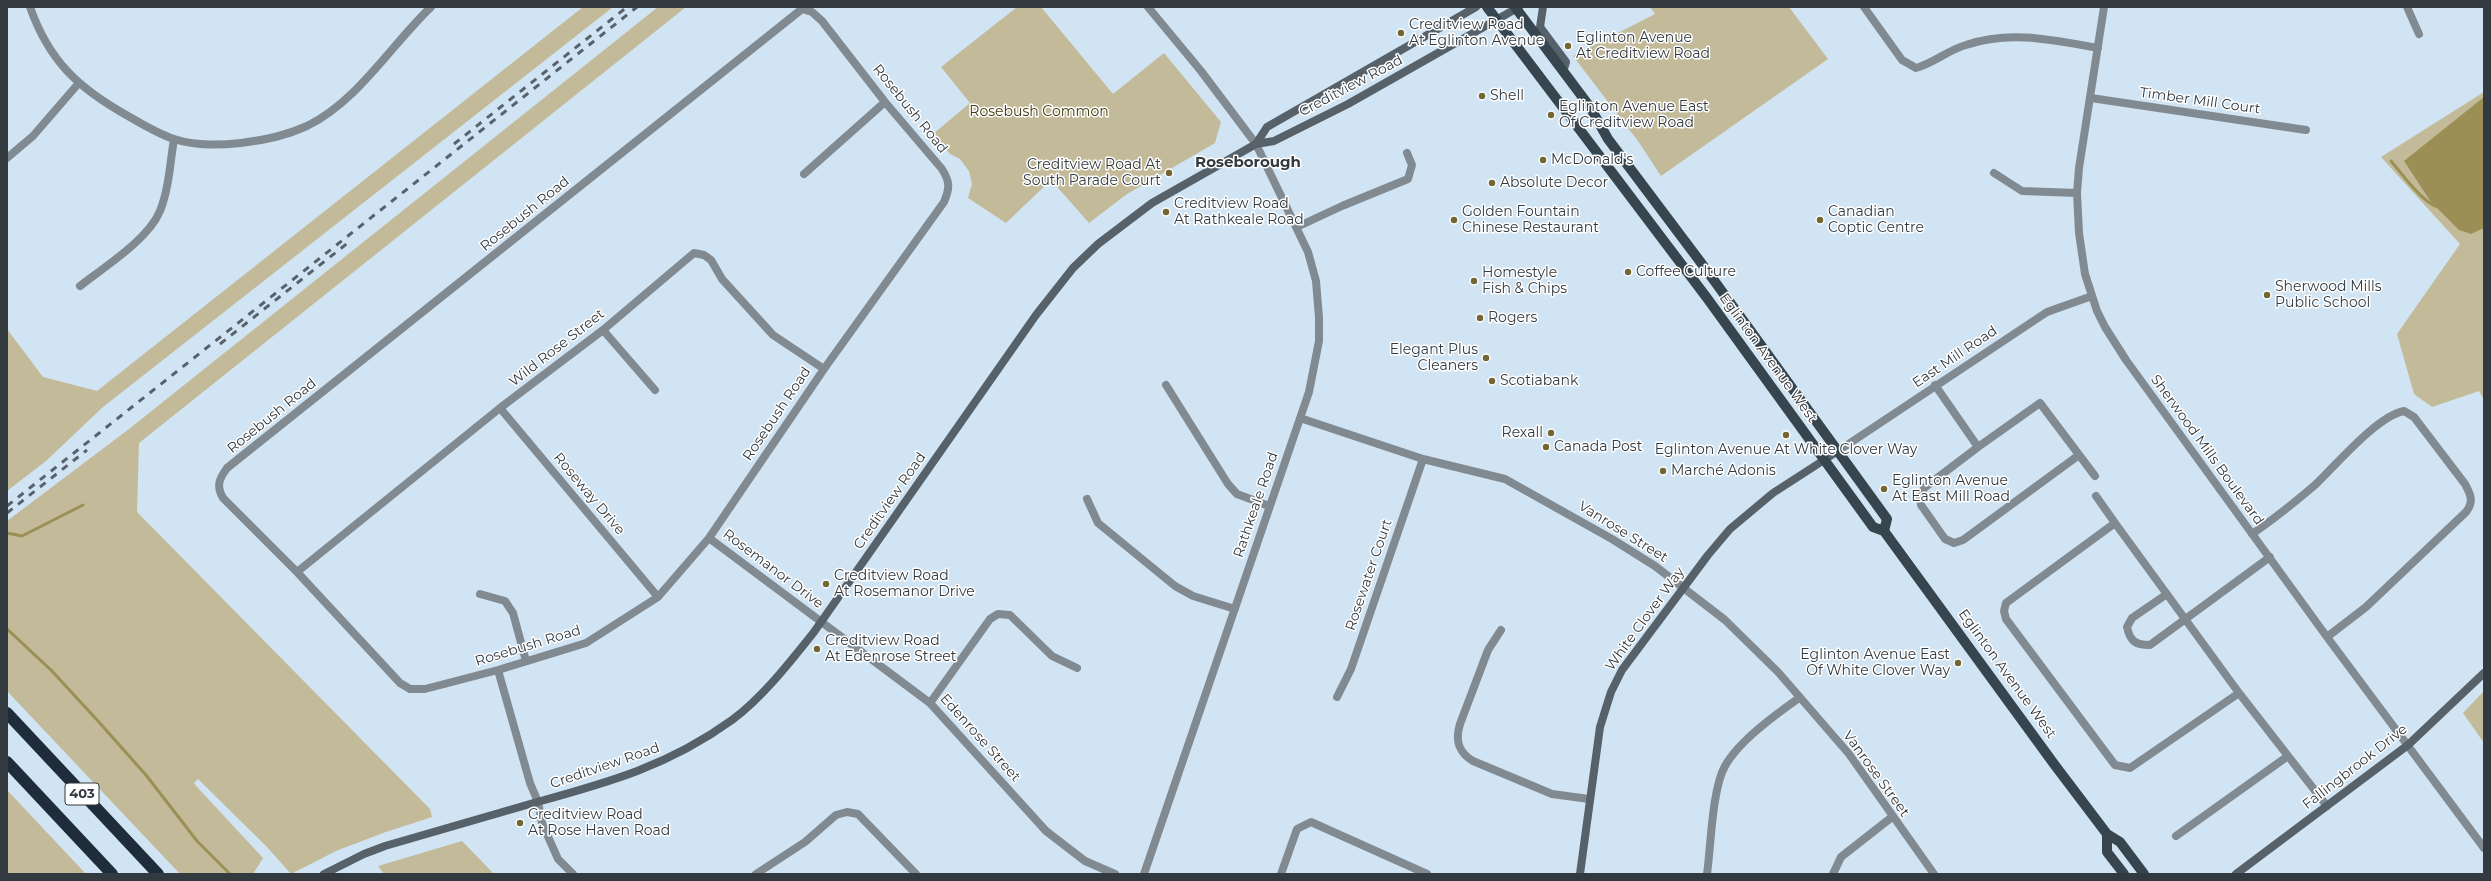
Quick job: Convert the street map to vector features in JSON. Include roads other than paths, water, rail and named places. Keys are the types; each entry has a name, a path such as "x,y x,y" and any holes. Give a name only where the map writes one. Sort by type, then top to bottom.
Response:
{"highway":[{"name":"403","path":"7,713 158,874"},
{"name":"403","path":"7,762 112,874"}],"main road":[{"name":"Creditview Road","path":"1256,144 1267,127 1476,7"},
{"name":"Eglinton Avenue West","path":"1487,7 1707,298 1873,527 1884,531 2107,834 2120,842 2144,874"},
{"path":"1543,7 1540,27 1566,62 1563,72"},
{"name":"Creditview Road","path":"324,874 364,854 385,846 538,802 652,767 690,748 734,719 783,671 822,621 1036,315 1073,268 1098,244 1152,202 1256,144 1274,141 1348,104 1517,8"},
{"name":"Eglinton Avenue West","path":"1517,8 1590,107 1608,138 1887,520 1884,531"},
{"name":"White Clover Way","path":"1580,874 1600,727 1611,692 1629,659 1716,544 1738,522 1773,493 1838,451"},
{"name":"Fallingbrook Drive","path":"2236,874 2408,745 2484,673"},
{"path":"2107,834 2107,852 2124,874"}],"street":[{"path":"30,7 39,33 58,62 78,84 105,103 174,140 212,144 247,144 307,126 342,101 431,7"},
{"name":"Rathkeale Road","path":"1144,874 1309,392 1319,341 1316,281 1308,252 1256,144 1201,71 1148,7"},
{"path":"1864,7 1902,60 1916,68 1946,52 1990,38 2013,36 2098,48"},
{"name":"Sherwood Mills Boulevard","path":"2104,7 2077,193 2084,268 2092,296 2105,327 2126,360 2252,534 2484,848"},
{"path":"2407,7 2419,34"},
{"name":"Rosebush Road","path":"802,9 812,12 822,21 885,102 942,169 949,180 949,190 944,202 824,369 709,538 658,597 586,643 498,670 425,689 410,689 400,683 297,572 223,498 218,489 220,478 227,468 802,9"},
{"path":"7,158 33,136 78,84"},
{"name":"Timber Mill Court","path":"2091,98 2306,130"},
{"path":"804,174 885,102"},
{"path":"80,286 136,241 152,225 160,212 174,140"},
{"path":"1297,227 1342,206 1408,179 1412,165 1407,153"},
{"path":"1994,173 2022,191 2077,193"},
{"name":"Wild Rose Street","path":"297,572 500,408 602,330 694,254 704,255 711,260 722,279 763,327 824,369"},
{"name":"East Mill Road","path":"1838,451 1935,385 2047,312 2092,296"},
{"path":"602,330 655,390"},
{"path":"1166,385 1228,484 1237,494 1269,506"},
{"path":"1935,385 1978,447"},
{"path":"2079,455 1963,540 1954,543 1945,539 1921,505 1920,498 1924,488 2040,403 2095,476"},
{"name":"Roseway Drive","path":"500,408 658,597"},
{"path":"2252,534 2314,486 2380,423 2394,413 2404,411 2414,417 2465,484 2471,495 2471,505 2466,512 2366,607 2327,637"},
{"name":"Vanrose Street","path":"1300,418 1423,459 1505,479 1612,538 1684,587 1725,620 1778,672 1849,754 1892,817 1934,874"},
{"name":"Rosewater Court","path":"1337,697 1351,669 1423,459"},
{"path":"2096,496 2239,693 2327,806"},
{"path":"1087,499 1098,523 1175,586 1193,596 1235,609"},
{"path":"2115,523 2006,603 2004,611 2006,619 2115,765 2122,768 2130,768 2239,693"},
{"name":"Rosemanor Drive","path":"709,538 822,621"},
{"path":"2167,594 2132,618 2127,626 2130,638 2141,645 2150,645 2185,618 2270,558"},
{"path":"480,594 505,601 513,613 526,662"},
{"path":"930,703 990,619 998,614 1010,614 1052,656 1077,668"},
{"name":"Edenrose Street","path":"822,621 930,703 1046,830 1085,861 1115,874"},
{"path":"1501,630 1488,650 1460,724 1457,734 1459,747 1464,756 1473,761 1552,794 1589,800"},
{"path":"498,670 530,783 538,802 548,838 558,859 573,874"},
{"path":"1707,874 1719,781 1725,766 1735,751 1799,698"},
{"path":"2176,836 2288,756"},
{"path":"756,874 805,842 836,815 847,812 858,814 916,874"},
{"path":"1833,874 1841,857 1892,817"},
{"path":"1280,874 1297,829 1311,822 1427,874"}],"waterway":[{"path":"2391,161 2421,196 2434,206 2440,207"},
{"path":"7,533 22,536 83,505"},
{"path":"7,629 51,670 98,721 146,775 197,841 230,874"}],"railway":[{"path":"454,144 627,7"},
{"path":"7,506 637,7"},
{"path":"220,344 349,242"},
{"path":"7,513 87,450"}],"place":[{"name":"Creditview Road At Eglinton Avenue","path":"1401,33"},
{"name":"Eglinton Avenue At Creditview Road","path":"1568,46"},
{"name":"Shell","path":"1482,96"},
{"name":"Eglinton Avenue East Of Creditview Road","path":"1551,115"},
{"name":"McDonald's","path":"1543,160"},
{"name":"Creditview Road At South Parade Court","path":"1169,173"},
{"name":"Absolute Decor","path":"1492,183"},
{"name":"Creditview Road At Rathkeale Road","path":"1166,212"},
{"name":"Golden Fountain Chinese Restaurant","path":"1454,220"},
{"name":"Canadian Coptic Centre","path":"1820,220"},
{"name":"Coffee Culture","path":"1628,272"},
{"name":"Homestyle Fish & Chips","path":"1474,281"},
{"name":"Sherwood Mills Public School","path":"2267,295"},
{"name":"Rogers","path":"1480,318"},
{"name":"Elegant Plus Cleaners","path":"1486,358"},
{"name":"Scotiabank","path":"1492,381"},
{"name":"Rexall","path":"1551,433"},
{"name":"Eglinton Avenue At White Clover Way","path":"1786,435"},
{"name":"Canada Post","path":"1546,447"},
{"name":"Marché Adonis","path":"1663,471"},
{"name":"Eglinton Avenue At East Mill Road","path":"1884,489"},
{"name":"Creditview Road At Rosemanor Drive","path":"826,584"},
{"name":"Creditview Road At Edenrose Street","path":"817,649"},
{"name":"Eglinton Avenue East Of White Clover Way","path":"1958,663"},
{"name":"Creditview Road At Rose Haven Road","path":"520,823"}],"district":[{"name":"Roseborough","path":"1248,163"}],"park label":[{"name":"Rosebush Common","path":"1039,112"}]}
